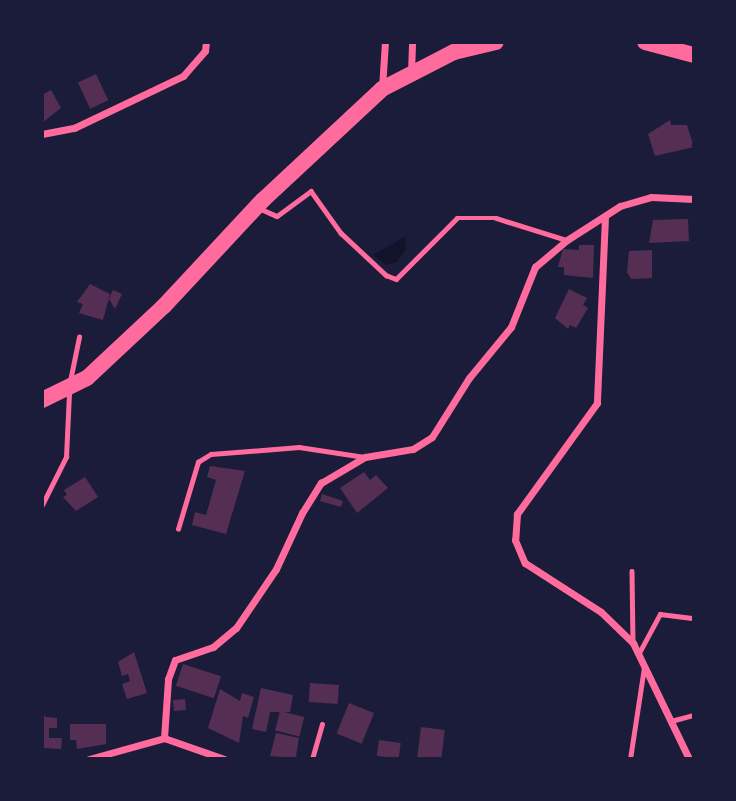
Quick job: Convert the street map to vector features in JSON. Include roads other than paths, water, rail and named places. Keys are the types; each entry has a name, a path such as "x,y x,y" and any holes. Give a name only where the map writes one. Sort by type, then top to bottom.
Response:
{"main road":[{"path":"42,400 87,378 164,306 257,206 382,89 454,52 496,42"},
{"path":"645,42 694,54"}],"street":[{"path":"42,134 74,128 183,76 205,51 206,42"},
{"path":"382,89 384,42"},
{"path":"411,73 412,42"},
{"path":"164,738 168,679 176,660 213,647 236,628 276,569 302,513 321,484 365,457 413,449 432,437 469,378 511,327 536,267 567,240 620,206 651,197 694,199"},
{"path":"605,217 597,403 517,514 515,540 525,563 601,612 633,643 689,759"},
{"path":"89,759 164,738 225,759"}],"lane":[{"path":"257,206 277,216 302,194 317,194 341,233 386,275 396,279 457,218 496,218 567,240"},
{"path":"42,505 66,457 69,388 79,337"},
{"path":"178,529 198,462 211,454 299,447 365,457"},
{"path":"632,570 633,643"},
{"path":"639,654 660,614 694,618"},
{"path":"630,759 644,666"},
{"path":"671,721 694,715"},
{"path":"312,759 322,724"}]}
